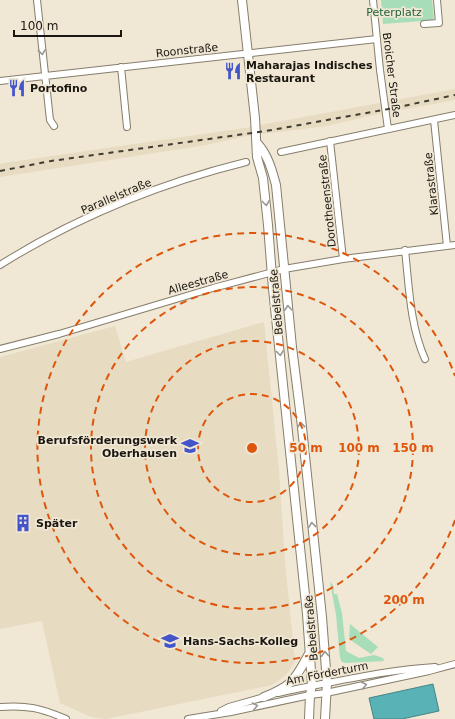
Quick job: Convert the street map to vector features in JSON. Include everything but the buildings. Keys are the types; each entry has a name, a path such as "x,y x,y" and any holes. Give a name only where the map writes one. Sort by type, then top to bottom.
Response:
{"street":[{"path":"37,0 50,120 54,126"},
{"name":"Bebelstraße","path":"242,0 249,53 257,157 263,178 269,232 308,614 312,685 309,719"},
{"name":"Broicher Straße","path":"373,0 388,129"},
{"path":"424,24 439,23 437,0"},
{"name":"Roonstraße","path":"0,81 377,39"},
{"path":"121,67 127,127"},
{"path":"281,152 455,115"},
{"name":"Klarastraße","path":"434,120 447,246"},
{"name":"Dorotheenstraße","path":"330,141 343,259"},
{"name":"Bebelstraße","path":"257,143 263,150 268,160 276,185 321,610 327,683 325,719"},
{"name":"Parallelstraße","path":"0,265 56,234 120,204 197,175 246,162"},
{"name":"Alleestraße","path":"0,350 213,288 284,269 405,250 455,245"},
{"path":"405,250 411,305 419,344 425,359"},
{"path":"292,464 305,464"},
{"path":"264,697 279,691 292,682 310,652"},
{"name":"Am Förderturm","path":"217,713 229,707 312,685 387,672 455,664"},
{"name":"Am Förderturm","path":"188,719 326,693 429,671 444,666"},
{"path":"0,707 14,706 35,708 66,719"}],"shaded area":[{"path":"455,89 455,100 378,114 326,126 247,136 206,145 0,177 0,164 4,163 245,128"},
{"path":"264,322 279,471 285,562 295,661 287,674 272,685 106,719 91,717 60,703 42,621 0,629 0,357 115,326 126,362"}],"green space":[{"name":"Peterplatz","path":"381,0 432,0 434,20 383,24"},
{"path":"330,582 333,585 334,594 337,594 342,613 346,651 359,658 374,655 383,658 384,661 342,662 340,658 336,615"},
{"path":"350,624 378,647 371,654 349,639"}],"water":[{"path":"433,684 439,711 402,719 374,719 369,698"}],"railway":[{"path":"0,171 51,161 266,131 394,108 455,95"}],"place":[{"name":"Maharajas Indisches Restaurant","path":"233,71"},
{"name":"Portofino","path":"17,88"},
{"name":"Berufsförderungswerk Oberhausen","path":"190,446"},
{"name":"Später","path":"23,523"},
{"name":"Hans-Sachs-Kolleg","path":"170,641"}]}
